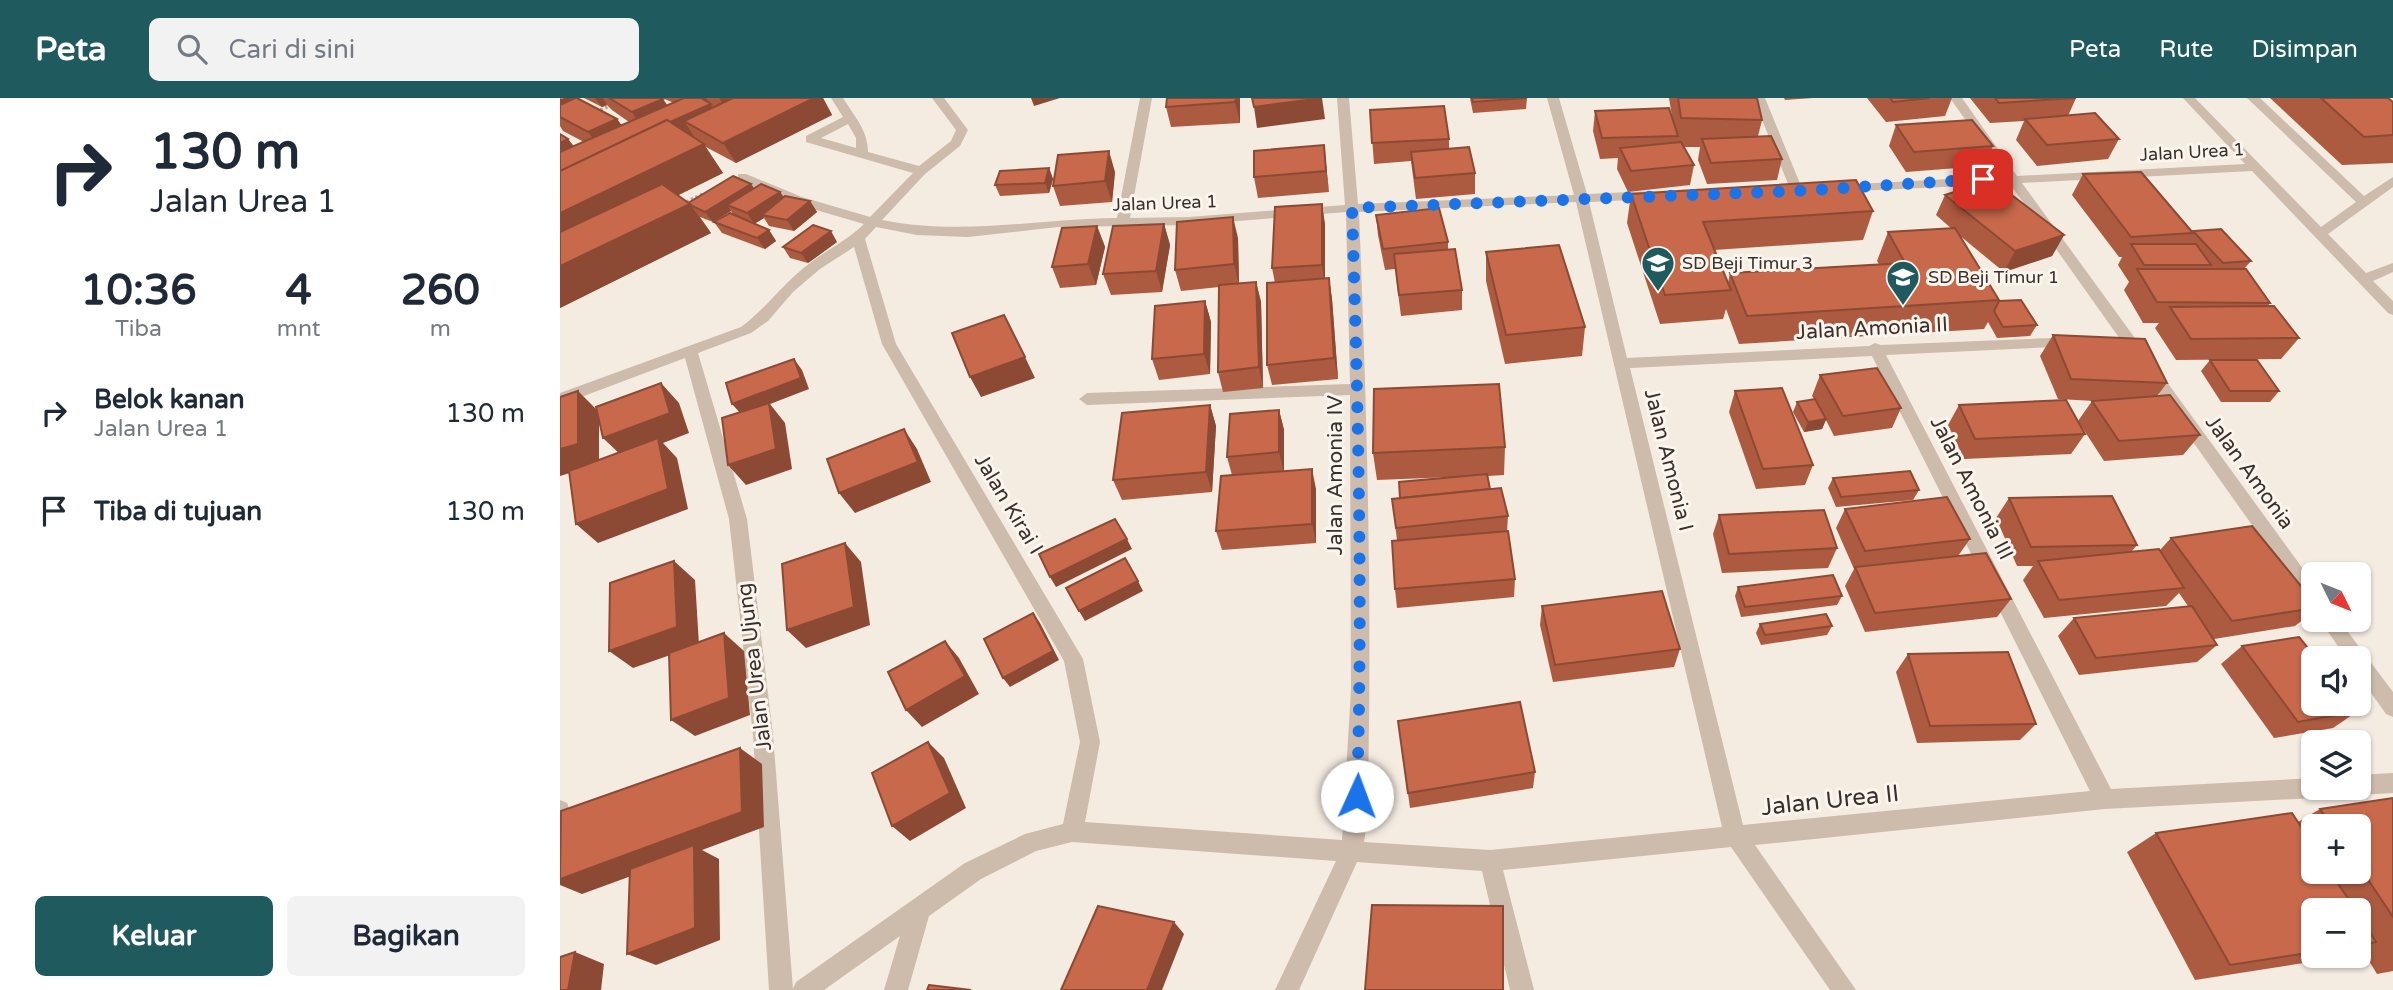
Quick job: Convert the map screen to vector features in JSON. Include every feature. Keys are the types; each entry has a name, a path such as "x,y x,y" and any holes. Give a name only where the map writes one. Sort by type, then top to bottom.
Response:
{"street":[{"path":"837,98 862,138 862,154"},
{"path":"560,399 746,330 762,318 788,289 815,265 858,238 920,171 956,143 962,130 938,98"},
{"path":"1123,222 1146,98"},
{"name":"Jalan Amonia IV","path":"1287,990 1351,852 1356,823 1361,690 1357,389 1352,208 1343,98"},
{"name":"Jalan Amonia I","path":"1553,98 1581,197 1622,363 1735,835"},
{"name":"Jalan Urea 1","path":"1759,98 1803,191 2257,167"},
{"name":"Jalan Amonia","path":"1956,98 2118,339 2301,581"},
{"path":"2189,98 2393,310"},
{"path":"2253,98 2363,202"},
{"path":"850,118 810,139 920,171"},
{"name":"Jalan Urea 1","path":"742,177 797,200 872,222 917,231 968,233 1058,223 1189,221 1352,208 1662,195"},
{"path":"2321,233 2393,181"},
{"name":"Jalan Kirai I","path":"858,238 890,344 1073,659 1090,742 1072,832"},
{"path":"2364,279 2393,267"},
{"name":"Jalan Amonia II","path":"1622,363 1875,348 2083,340"},
{"name":"Jalan Amonia III","path":"1875,348 2105,799"},
{"name":"Jalan Urea Ujung","path":"690,350 738,519 763,735 781,990"},
{"path":"1087,400 1357,389"},
{"path":"2371,678 2393,708"},
{"path":"2371,784 2393,783"},
{"name":"Jalan Urea II","path":"1351,852 1490,861 2105,799 2301,789"},
{"path":"560,810 560,835"},
{"path":"804,990 973,871 1033,841 1072,832 1351,852"},
{"path":"1735,835 1844,990"},
{"path":"1490,861 1522,990"},
{"path":"896,990 920,907"}],"path":[{"path":"589,115 615,103"},
{"path":"596,112 605,118"},
{"path":"671,210 742,177"}],"building":[{"path":"575,98 617,119 588,132 560,117 560,105"},
{"path":"609,98 661,98 663,99 632,112"},
{"path":"684,98 701,98 711,104 670,122 667,120 560,171 560,152"},
{"path":"733,98 814,98 723,143 684,121"},
{"path":"1167,98 1236,98 1235,102 1166,107"},
{"path":"1252,98 1322,98 1254,107"},
{"path":"1472,98 1527,98 1473,102"},
{"path":"1678,98 1757,98 1762,120 1681,118"},
{"path":"1890,98 1929,98 1893,102"},
{"path":"1995,98 2076,98 1999,103"},
{"path":"2321,98 2388,98 2393,102 2393,135 2364,137"},
{"path":"1444,106 1449,139 1372,143 1370,110"},
{"path":"1669,108 1678,136 1602,138 1595,111"},
{"path":"2095,113 2119,139 2047,145 2025,119"},
{"path":"667,120 704,144 560,213 560,171"},
{"path":"1972,120 1993,146 1914,152 1896,125"},
{"path":"560,134 568,139 560,143"},
{"path":"1771,136 1782,159 1711,163 1702,139"},
{"path":"1681,142 1694,165 1631,171 1620,148"},
{"path":"1324,145 1326,171 1254,177 1254,151"},
{"path":"1469,147 1475,173 1415,178 1411,152"},
{"path":"1109,151 1105,181 1053,186 1058,155"},
{"path":"1049,168 1045,183 995,185 1000,171"},
{"path":"2141,172 2193,233 2131,237 2083,174"},
{"path":"733,176 751,184 705,212 688,203"},
{"path":"1856,180 1873,211 1703,222 1731,290 1665,295 1631,194"},
{"path":"1992,180 2064,235 2015,251 1945,195"},
{"path":"662,184 690,204 560,266 560,232"},
{"path":"761,184 780,192 747,213 727,205"},
{"path":"785,196 810,201 787,220 762,215"},
{"path":"1322,204 1322,265 1272,268 1275,207"},
{"path":"1439,208 1448,242 1383,249 1376,215"},
{"path":"730,213 769,230 757,238 714,222"},
{"path":"1233,217 1234,264 1175,270 1177,222"},
{"path":"1164,224 1156,271 1103,274 1113,226"},
{"path":"813,225 831,231 801,253 783,247"},
{"path":"1097,226 1088,264 1052,267 1062,228"},
{"path":"1955,228 1999,300 1747,316 1730,273 1905,263 1888,232"},
{"path":"2221,229 2251,261 2223,263 2193,231"},
{"path":"2131,244 2196,244 2211,265 2144,265"},
{"path":"1559,245 1585,327 1506,335 1486,252"},
{"path":"1455,249 1462,290 1399,295 1394,254"},
{"path":"2137,269 2246,269 2270,303 2157,302"},
{"path":"1329,278 1334,358 1267,365 1267,283"},
{"path":"1256,282 1259,367 1218,372 1219,285"},
{"path":"2021,300 2037,325 2003,327 1994,311 1999,301"},
{"path":"1205,301 1204,354 1152,359 1155,306"},
{"path":"2274,306 2299,338 2191,339 2170,307"},
{"path":"1004,315 1025,357 970,377 952,333"},
{"path":"2053,335 2145,339 2167,383 2071,379"},
{"path":"794,359 801,378 732,404 726,383"},
{"path":"2210,360 2257,360 2279,391 2230,391"},
{"path":"1877,368 1901,408 1843,416 1820,375"},
{"path":"661,383 670,413 603,438 596,407"},
{"path":"1499,384 1505,447 1373,453 1374,389"},
{"path":"1782,388 1813,465 1763,469 1735,391"},
{"path":"578,391 578,444 560,449 560,397"},
{"path":"2170,395 2200,435 2119,441 2092,401"},
{"path":"1815,399 1826,419 1808,422 1797,402"},
{"path":"2066,400 2085,434 1975,439 1959,405"},
{"path":"769,403 776,449 728,465 722,418"},
{"path":"1210,405 1206,472 1113,480 1122,413"},
{"path":"1279,410 1279,452 1227,457 1230,414"},
{"path":"904,429 918,462 839,493 827,459"},
{"path":"658,438 668,489 576,524 569,471"},
{"path":"1312,469 1312,524 1216,531 1221,476"},
{"path":"1910,471 1919,490 1841,497 1833,478"},
{"path":"1487,474 1490,489 1400,498 1399,482"},
{"path":"1501,488 1508,516 1396,528 1392,499"},
{"path":"2112,496 2137,545 2031,547 2009,498"},
{"path":"1947,497 1970,539 1865,551 1845,509"},
{"path":"1824,510 1837,548 1729,554 1719,515"},
{"path":"1115,519 1127,539 1050,577 1039,554"},
{"path":"2252,526 2301,586 2301,610 2232,621 2171,538"},
{"path":"1508,531 1515,579 1395,589 1392,541"},
{"path":"845,543 854,607 787,630 782,564"},
{"path":"2159,549 2184,588 2059,600 2038,561"},
{"path":"1986,553 2011,599 1875,613 1855,567"},
{"path":"1125,558 1138,581 1079,611 1066,588"},
{"path":"674,561 677,627 609,651 610,583"},
{"path":"1833,575 1842,596 1745,607 1738,587"},
{"path":"1662,591 1680,649 1555,665 1542,606"},
{"path":"2192,606 2217,645 2096,658 2074,618"},
{"path":"1033,613 1053,651 1003,678 984,639"},
{"path":"1826,614 1832,626 1765,635 1760,624"},
{"path":"724,633 729,698 671,720 669,653"},
{"path":"2299,637 2306,646 2301,646 2301,716 2331,716 2298,722 2242,646"},
{"path":"945,641 965,676 906,710 888,672"},
{"path":"2008,652 2036,724 1930,726 1908,654"},
{"path":"1520,702 1535,772 1408,793 1398,721"},
{"path":"928,742 950,793 892,826 872,773"},
{"path":"740,748 742,812 560,879 561,811"},
{"path":"2393,798 2393,917 2371,884 2371,814 2324,814 2320,809"},
{"path":"2292,813 2301,826 2301,884 2338,884 2348,898 2301,898 2301,954 2230,965 2156,833"},
{"path":"694,845 695,928 627,954 630,869"},
{"path":"1372,905 1503,906 1503,990 1365,990"},
{"path":"1098,906 1174,922 1147,990 1061,990"},
{"path":"575,952 568,990 560,990 560,957"},
{"path":"929,985 971,990 927,990"}],"place":[{"name":"SD Beji Timur 3","path":"1658,293"},
{"name":"SD Beji Timur 1","path":"1903,307"}],"route":[{"path":"1357,796 1361,690 1352,208 1581,197 1797,191 1983,179"}]}
